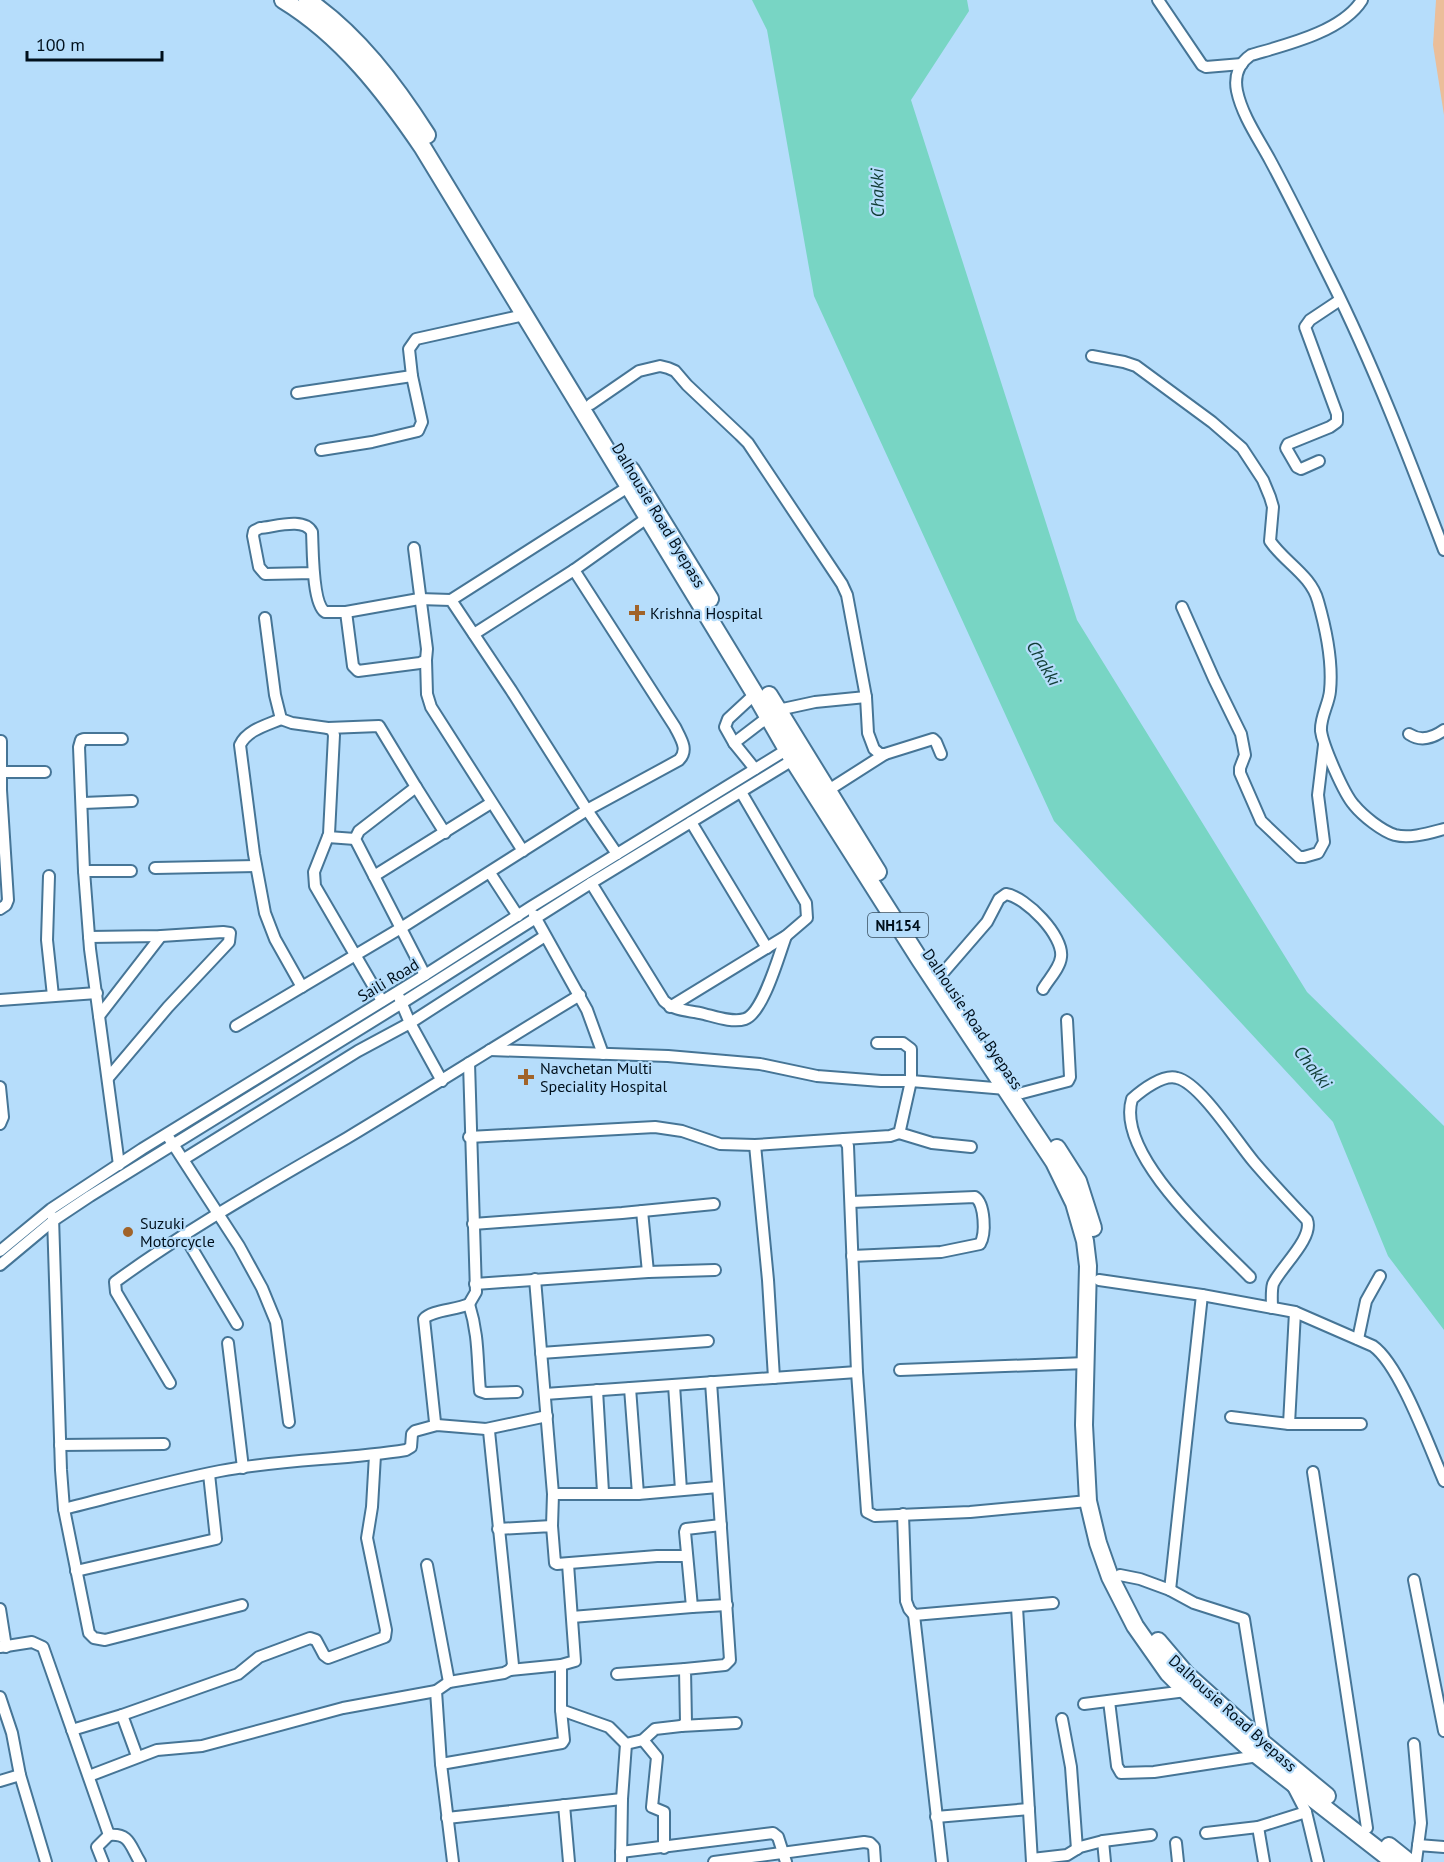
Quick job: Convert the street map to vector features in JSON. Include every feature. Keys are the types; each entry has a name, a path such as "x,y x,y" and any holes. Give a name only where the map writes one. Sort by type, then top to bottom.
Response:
{"highway":[{"name":"NH154","path":"283,0 300,10 333,38 367,74 401,116 755,694 773,713"},
{"name":"Dalhousie Road Byepass","path":"307,0 351,37 401,96 591,404 795,751 827,791 1014,1091 1078,1181 1097,1241 1099,1280 1095,1421 1097,1479 1107,1541 1120,1575 1140,1614 1170,1657 1262,1750 1410,1858"},
{"name":"NH154","path":"795,751 914,950 1014,1091 1074,1203 1081,1224 1088,1266 1084,1425 1089,1502 1098,1542 1110,1577 1123,1604 1152,1653 1186,1691 1262,1750 1290,1782 1410,1858"}],"street":[{"path":"1158,0 1202,65 1206,67 1242,63 1251,56 1313,36 1350,14 1362,0"},
{"path":"1242,63 1237,78 1237,89 1242,108 1340,300 1381,390 1444,550"},
{"path":"1318,461 1301,469 1291,460 1286,448 1288,444 1337,422 1337,414 1305,327 1310,320 1340,300"},
{"path":"321,450 372,442 418,431 422,422 409,349 416,339 524,315"},
{"path":"1092,356 1136,366 1212,422 1242,448 1263,480 1272,507 1270,541 1310,583 1319,603 1330,664 1329,696 1321,724 1324,742 1354,805 1388,832 1397,836 1444,829"},
{"path":"591,404 639,370 660,366 675,371 748,443 842,584 851,611 866,697 868,733 874,749 885,754"},
{"path":"297,393 412,376"},
{"path":"314,573 265,574 259,567 254,531 269,527 307,525 312,532 314,573 319,606 322,611 346,612 419,599 451,600 628,487"},
{"path":"474,634 574,570 647,518"},
{"path":"414,548 427,649 427,694 431,707 523,851"},
{"path":"236,1026 401,928 587,810 679,760 684,751 683,743 675,728 574,570"},
{"path":"451,600 617,854"},
{"path":"1182,607 1242,734 1245,755 1240,773 1257,813 1269,830 1299,857 1318,853 1324,842 1318,795 1324,742"},
{"path":"346,612 353,666 358,671 420,663 426,660"},
{"path":"265,618 275,695 281,719"},
{"path":"755,694 726,722 727,731 734,743 755,769"},
{"path":"734,743 773,713 815,702 866,697"},
{"path":"302,987 269,926 256,866 240,745 249,734 281,719 292,723 328,728 379,726 445,833"},
{"path":"328,728 332,730 334,741 328,837 314,872 315,886 354,956 382,1000"},
{"path":"1409,734 1420,739 1435,736 1444,730"},
{"path":"119,1165 89,937 79,747 81,741 122,739"},
{"path":"827,791 885,754 933,740 941,754"},
{"path":"0,909 6,905 8,900 1,790 1,741"},
{"path":"0,1265 53,1215 173,1144 741,792 795,751"},
{"name":"Saili Road","path":"1,1247 53,1215 119,1165 166,1134 755,769 795,751"},
{"path":"2,772 45,772"},
{"path":"355,839 359,831 416,787"},
{"path":"670,1007 786,936 807,918 806,903 741,792"},
{"path":"83,803 132,801"},
{"path":"374,876 491,803"},
{"path":"691,822 767,948"},
{"path":"328,837 355,839"},
{"path":"355,839 425,975"},
{"path":"154,868 256,866"},
{"path":"84,871 131,871"},
{"path":"490,873 518,916"},
{"path":"49,876 47,940 53,996"},
{"path":"591,883 664,1001 676,1010 738,1021 751,1017 766,990 786,936"},
{"path":"942,974 987,922 999,899 1006,894 1012,895 1038,914 1047,924 1061,950 1061,960 1043,989"},
{"path":"531,907 545,936 580,995 603,1054"},
{"path":"89,937 230,933 230,938 108,1078"},
{"path":"99,1016 161,936"},
{"path":"184,1159 358,1052 410,1023 545,936"},
{"path":"395,992 442,1081"},
{"path":"0,1000 97,993"},
{"path":"170,1383 114,1286 115,1282 218,1214 442,1081 580,995"},
{"path":"489,1050 668,1056 760,1064 817,1076 911,1081 1014,1091 1068,1081 1070,1077 1067,1020"},
{"path":"878,1043 908,1044 911,1049 911,1081 899,1133"},
{"path":"437,1425 424,1319 429,1314 469,1305 476,1292 469,1063"},
{"path":"1250,1277 1171,1197 1138,1145 1130,1109 1132,1099 1165,1078 1178,1078 1194,1087 1252,1161 1307,1220 1308,1230 1290,1263 1273,1285 1272,1308"},
{"path":"0,1087 3,1107 0,1124"},
{"path":"470,1137 655,1126 682,1131 720,1144 755,1145 890,1136 899,1133 932,1143 971,1146"},
{"path":"166,1134 245,1257 272,1308 276,1322 289,1422"},
{"path":"844,1139 848,1146 857,1372 867,1512 875,1516 970,1512 1089,1502"},
{"path":"755,1145 768,1280 774,1378"},
{"path":"851,1202 975,1197 981,1204 983,1233 980,1244 941,1252 852,1256"},
{"path":"473,1224 714,1204"},
{"path":"642,1211 648,1272"},
{"path":"53,1215 64,1509 89,1634 105,1640 242,1605"},
{"path":"184,1235 237,1324"},
{"path":"475,1284 648,1272 715,1270"},
{"path":"1358,1339 1366,1301 1380,1276"},
{"path":"535,1279 553,1494 552,1526 555,1563 685,1556"},
{"path":"1099,1280 1295,1312 1358,1339 1382,1353 1400,1383 1444,1481"},
{"path":"1170,1590 1202,1295"},
{"path":"469,1305 474,1319 479,1352 480,1390 486,1393 517,1392"},
{"path":"1289,1424 1295,1312"},
{"path":"541,1353 708,1341"},
{"path":"228,1343 243,1468"},
{"path":"900,1370 1086,1363"},
{"path":"544,1394 857,1372"},
{"path":"617,1674 725,1665 730,1660 711,1382"},
{"path":"674,1385 681,1490"},
{"path":"630,1388 638,1494"},
{"path":"597,1390 603,1492"},
{"path":"64,1509 243,1468 375,1455 409,1449 412,1434 415,1431 437,1425 486,1429 547,1416"},
{"path":"1232,1417 1289,1424 1361,1424"},
{"path":"486,1429 489,1431 513,1659 510,1670"},
{"path":"60,1445 164,1444"},
{"path":"72,1730 238,1674 259,1657 310,1638 316,1640 328,1658 385,1637 386,1630 367,1538 372,1507 375,1455"},
{"path":"1313,1472 1367,1828"},
{"path":"76,1571 216,1539 209,1474"},
{"path":"553,1494 603,1492 638,1494 718,1487"},
{"path":"903,1514 906,1600 914,1615 942,1862"},
{"path":"692,1607 685,1556 686,1529 721,1525"},
{"path":"498,1529 552,1526"},
{"path":"89,1776 157,1750 202,1746 343,1708 436,1691 449,1682 510,1670 561,1665 575,1661 568,1564"},
{"path":"427,1565 449,1682"},
{"path":"1109,1701 1117,1766 1121,1773 1154,1772 1262,1750 1244,1619 1194,1603 1170,1590 1120,1575"},
{"path":"1414,1580 1444,1731"},
{"path":"914,1615 1017,1608 1053,1603"},
{"path":"572,1617 727,1605"},
{"path":"1017,1608 1032,1860 1071,1855 1103,1841 1151,1835"},
{"path":"0,1609 3,1647 32,1642 43,1647 109,1835"},
{"path":"441,1764 560,1744 564,1740 561,1665"},
{"path":"681,1726 686,1723 685,1669"},
{"path":"436,1691 441,1764 453,1862"},
{"path":"1084,1704 1186,1691"},
{"path":"0,1697 12,1733 20,1775 46,1862"},
{"path":"561,1710 609,1727 626,1744 621,1857 664,1848 773,1833 778,1837 784,1857"},
{"path":"122,1715 137,1756"},
{"path":"1062,1719 1071,1767 1071,1855"},
{"path":"626,1744 643,1740 655,1729 736,1723"},
{"path":"643,1740 657,1757 652,1807 664,1814 664,1848"},
{"path":"1410,1858 1421,1822 1414,1744"},
{"path":"0,1782 20,1775"},
{"path":"1290,1782 1306,1812 1318,1862"},
{"path":"447,1818 622,1799"},
{"path":"564,1805 569,1862"},
{"path":"936,1816 1029,1809"},
{"path":"1206,1833 1258,1827 1306,1812"},
{"path":"1258,1827 1264,1862"},
{"path":"103,1862 97,1847 109,1835 119,1834 124,1836 140,1862"},
{"path":"1103,1841 1105,1862"},
{"path":"714,1862 784,1857 864,1842 874,1847 875,1862"},
{"path":"1176,1843 1178,1862"},
{"path":"1410,1858 1444,1847"}],"shaded area":[{"path":"1436,0 1444,0 1444,115 1433,45"}],"water":[{"name":"Chakki","path":"752,0 967,0 969,11 911,100 1077,620 1307,992 1444,1126 1444,1330 1388,1256 1333,1122 1054,821 814,296 767,30"}],"place":[{"name":"Krishna Hospital","path":"637,613"},
{"name":"Navchetan Multi Speciality Hospital","path":"526,1077"},
{"name":"Suzuki Motorcycle","path":"128,1232"}]}
